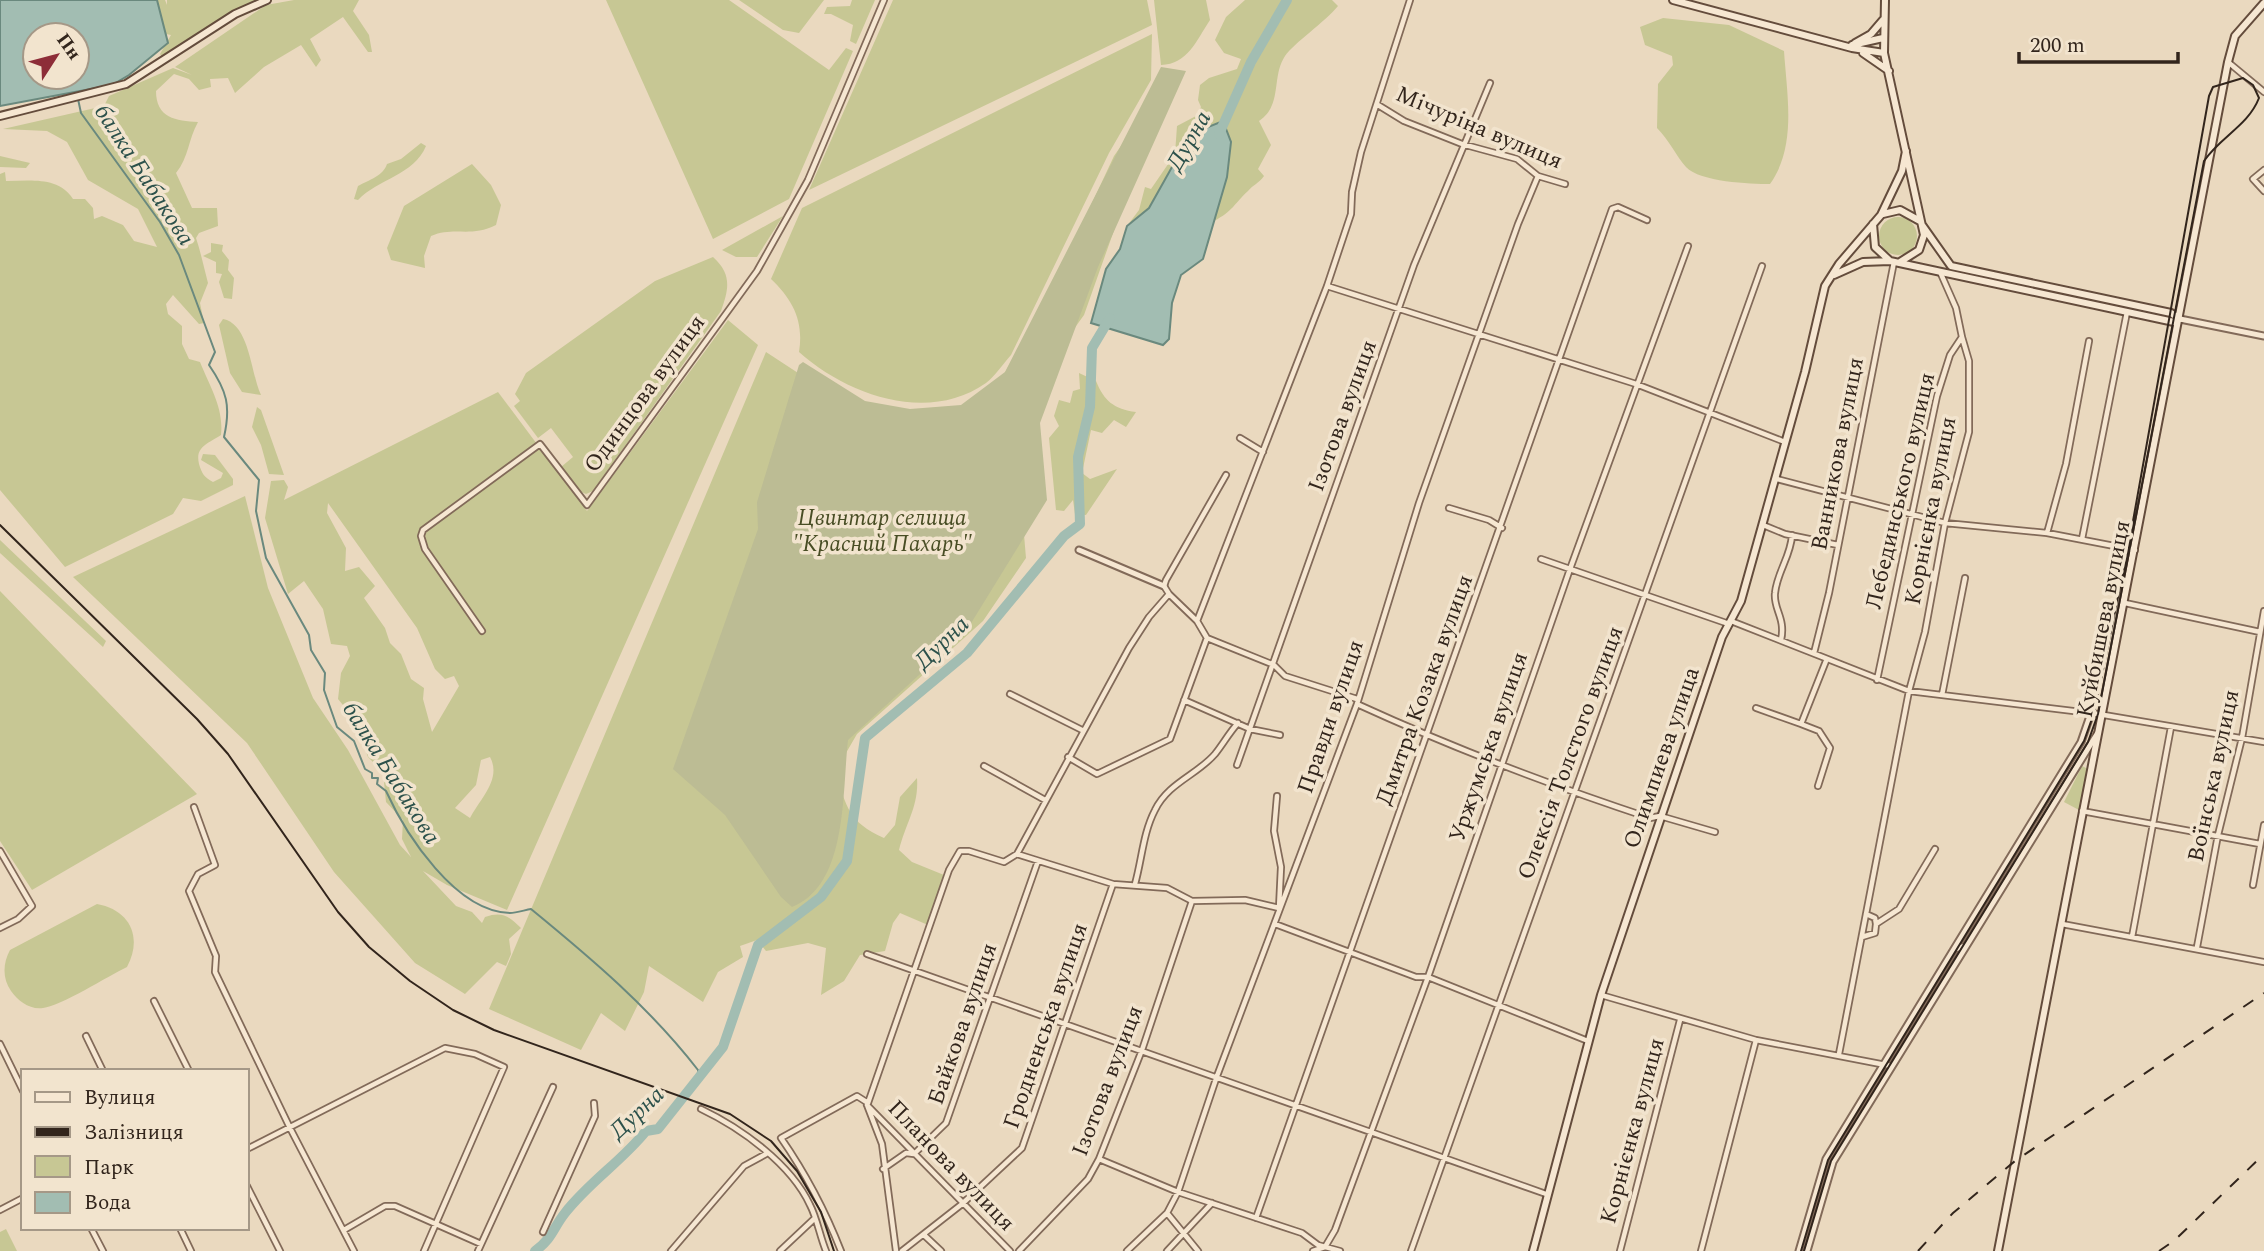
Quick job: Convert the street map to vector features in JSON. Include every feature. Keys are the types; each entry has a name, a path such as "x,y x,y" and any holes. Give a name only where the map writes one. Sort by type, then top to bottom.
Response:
{"main road":[{"path":"0,116 126,84 235,14 267,0"},
{"path":"1673,0 1843,45 1884,53"},
{"path":"1885,0 1884,53 1922,223 1919,250 1895,262"},
{"name":"Куйбишева вулиця","path":"1998,1251 2228,62 2235,36 2264,3"},
{"path":"1852,47 1871,34 1883,20"},
{"path":"1852,47 1883,38"},
{"path":"1852,47 1875,59 1889,71"},
{"path":"1829,278 1881,215 1902,170 1906,151"},
{"path":"1829,278 1863,262 1895,262 2174,322 2177,317 1951,266 1922,223 1900,210 1881,215"},
{"path":"1874,223 1875,247 1895,262"},
{"name":"Олимпиева улица","path":"1533,1251 1601,995 1660,816 1730,623 1741,601 1777,479 1829,278"}],"street":[{"name":"Одинцова вулиця","path":"482,631 425,549 422,542 423,530 540,444 587,505 757,271 808,180 884,0"},
{"path":"1198,621 1327,286 1351,215 1352,192 1361,152 1410,0"},
{"path":"2228,62 2264,92"},
{"name":"Ізотова вулиця","path":"1237,765 1414,265 1462,144 1490,83"},
{"name":"Мічуріна вулиця","path":"1378,105 1404,121 1462,144 1517,159 1538,176 1565,184"},
{"path":"2264,170 2253,179 2264,191"},
{"name":"Правди вулиця","path":"1127,1251 1167,1213 1178,1192 1217,1076 1357,702 1419,503 1538,176"},
{"name":"Дмитра Козака вулиця","path":"1256,1217 1294,1104 1502,528 1612,209 1618,207 1647,220"},
{"name":"Уржумська вулиця","path":"1325,1247 1335,1230 1428,977 1570,569 1688,246"},
{"name":"Ванникова вулиця","path":"1814,653 1895,262"},
{"name":"Олексія Толстого вулиця","path":"1411,1251 1762,266"},
{"path":"1941,274 1956,309 1962,337"},
{"path":"1327,286 1401,307 1636,384 1786,442"},
{"path":"2082,540 2127,312"},
{"path":"2177,317 2264,336"},
{"name":"Лебединського вулиця","path":"1877,680 1937,396 1950,355 1962,337"},
{"name":"Корнієнка вулиця","path":"1909,691 1928,620 1945,523 1969,432 1969,361 1962,337"},
{"path":"2047,533 2066,464 2089,341"},
{"path":"1240,438 1263,452"},
{"path":"1164,586 1189,536 1226,475"},
{"path":"1777,479 1945,523 2047,533 2135,550"},
{"path":"1449,509 1489,520 1502,528"},
{"path":"1763,525 1792,535 1838,545"},
{"path":"1781,640 1783,619 1774,594 1788,556 1792,535"},
{"path":"1079,550 1164,586 1198,621 1207,638 1274,665 1284,676 1357,702 1427,737 1500,766 1650,818 1660,816 1715,832"},
{"path":"1541,559 1781,640 1814,653 1826,661 1909,691 2091,713 2264,742"},
{"name":"Корнієнка вулиця","path":"1942,695 1965,578"},
{"path":"867,1104 949,870 960,851 969,851 1004,862 1017,854 1082,730 1149,617 1169,594"},
{"path":"2125,603 2260,632"},
{"name":"Воїнська вулиця","path":"2197,947 2218,835 2242,738 2261,641 2264,611"},
{"path":"1068,757 1097,774 1170,739 1207,638"},
{"path":"1801,724 1826,661"},
{"path":"1839,1054 1909,691"},
{"path":"1010,694 1082,730"},
{"path":"1184,700 1250,729 1280,735"},
{"path":"1756,708 1819,731 1830,748 1818,786"},
{"path":"1807,1251 1833,1162 1954,949 2081,742 2091,713"},
{"path":"1135,884 1144,849 1143,841 1156,808 1171,788 1214,755 1238,723"},
{"path":"2132,937 2171,726"},
{"path":"1799,1251 1826,1159 1966,946 2100,728"},
{"path":"984,766 1045,801"},
{"path":"1017,854 1113,884 1167,888 1192,901 1245,900 1279,908 1281,867 1274,831 1277,796"},
{"path":"194,807 215,865 198,874 189,891 216,956 215,972 290,1128 354,1251"},
{"path":"2082,811 2260,844"},
{"path":"2253,885 2264,825"},
{"path":"1876,924 1899,909 1935,849"},
{"path":"0,850 32,906 18,919 0,928"},
{"name":"Байкова вулиця","path":"883,1169 906,1153 914,1154 946,1123 1038,860"},
{"name":"Гродненська вулиця","path":"902,1251 962,1204 1022,1148 1113,884"},
{"name":"Ізотова вулиця","path":"1018,1251 1088,1179 1099,1159 1142,1050 1192,901"},
{"path":"1861,937 1875,933 1875,918 1866,914"},
{"path":"1275,924 1416,977 1428,977 1588,1041"},
{"path":"2062,924 2197,947 2264,962"},
{"path":"1954,949 1966,946"},
{"path":"867,954 1546,1194"},
{"path":"1601,995 1756,1040 1888,1065"},
{"path":"154,1000 188,1069"},
{"name":"Корнієнка вулиця","path":"1620,1251 1680,1020"},
{"path":"86,1036 102,1069"},
{"path":"1701,1251 1756,1040"},
{"path":"0,1044 21,1087"},
{"path":"248,1149 445,1048 475,1054 504,1067 424,1251"},
{"path":"478,1251 553,1087"},
{"path":"841,1251 810,1181 781,1138 857,1096 867,1104 881,1144 896,1251"},
{"path":"543,1231 595,1116 594,1103"},
{"name":"Планова вулиця","path":"867,1104 1010,1251"},
{"path":"701,1109 733,1124 766,1154 804,1195 826,1251"},
{"path":"671,1251 744,1166 766,1154"},
{"path":"1099,1159 1178,1192 1302,1233 1325,1247 1340,1251"},
{"path":"248,1188 280,1251"},
{"path":"0,1210 21,1199"},
{"path":"1167,1251 1212,1203"},
{"path":"344,1230 385,1206 395,1206 481,1244"},
{"path":"1167,1213 1198,1251"},
{"path":"780,1251 815,1219"},
{"path":"92,1230 103,1251"},
{"path":"181,1230 191,1251"},
{"path":"924,1235 941,1251"},
{"path":"1313,1251 1325,1247"}],"green space":[{"path":"151,0 165,0 167,5 167,0 258,0 163,59 160,54 171,35 166,34"},
{"path":"294,0 359,0 353,11 369,35 372,52 368,52 343,17 310,39 321,60 316,67 301,45 264,67 235,93 228,78 210,79 211,87 199,90 189,79 174,74 156,91 159,107 163,112 182,121 198,122 184,161 176,173 192,208 217,208 218,226 199,233 196,238 208,283 200,303 204,323 199,324 173,295 166,304 168,314 182,326 182,344 189,359 200,362 220,416 221,435 207,444 199,454 202,473 213,482 221,478 223,473 201,460 203,454 215,455 233,479 233,485 201,501 183,498 173,514 65,567 0,490 0,174 5,172 6,181 43,181 60,186 73,199 85,199 93,208 94,219 102,216 123,225 134,241 157,247 138,209 88,180 67,142 47,131 3,129 104,106 109,96 173,68 192,75 175,67 266,5"},
{"path":"606,0 729,0 829,70 846,48 853,51 789,199 713,239"},
{"path":"739,0 824,0 799,33 783,30"},
{"path":"852,0 875,0 856,44 850,41 853,25 831,14 824,14 827,7 850,6"},
{"path":"893,0 1147,0 1152,25 809,190"},
{"path":"1154,0 1206,0 1210,20 1185,56 1170,64 1161,65"},
{"path":"1245,0 1332,0 1338,6 1285,56 1278,73 1271,107 1259,121 1271,145 1258,169 1264,176 1229,211 1214,221 1203,259 1127,226 1139,210 1145,187 1151,189 1175,154 1177,126 1196,116 1201,107 1198,100 1200,85 1209,78 1237,69 1241,59 1224,53 1215,40 1226,17"},
{"path":"1663,18 1729,25 1784,51 1788,103 1787,137 1784,154 1770,184 1726,181 1693,172 1686,167 1657,128 1658,84 1673,65 1672,56 1645,45 1640,27"},
{"path":"1152,34 1151,80 1109,153 1011,355 986,383 963,395 939,402 914,403 889,399 840,381 799,352 800,330 795,312 771,279 802,208"},
{"name":"Цвинтар селища \"Красний Пахарь\"","path":"1161,67 1186,71 1098,267 1040,423 1047,500 965,633 848,740 839,835 833,858 824,879 810,896 792,907 781,897 725,815 673,769 758,529 757,502 799,365 803,362 865,401 910,409 961,405 1005,372"},
{"path":"1158,93 1162,95 1084,315 1045,369 1017,453 1026,558 983,621 857,734 835,772 856,819 884,838 895,825 900,797 917,778 914,806 899,850 912,862 944,875 928,925 900,913 893,923 885,951 860,955 844,981 821,995 826,948 808,943 766,951 757,940 740,946 743,957 718,972 703,1002 649,966 644,992 625,1031 601,1013 581,1050 489,1009 766,352 850,407 942,418 994,391 1043,308 1114,156"},
{"path":"421,143 426,146 413,164 358,200 354,199 358,186 379,175 387,164 401,159"},
{"path":"0,156 30,163 26,168 0,167"},
{"path":"472,164 491,185 501,205 496,225 478,231 448,232 431,236 424,256 425,268 391,260 387,248 404,206"},
{"path":"783,216 757,257 736,257 722,250"},
{"path":"1898,217 1911,223 1917,236 1911,249 1898,255 1885,249 1879,236 1885,223"},
{"path":"211,243 223,245 222,251 229,260 228,270 234,278 232,299 224,298 219,282 222,274 216,273 216,262 203,256 211,252"},
{"path":"713,257 723,270 727,282 721,311 593,491 586,494 579,491 561,467 573,457 551,428 538,438 514,406 520,401 515,394 526,373 655,281"},
{"path":"223,319 239,330 244,340 261,395 242,392 230,373 219,325"},
{"path":"728,320 758,345 507,910 447,885 423,871 456,906 472,912 482,923 485,917 501,915 521,928 509,939 511,954 506,966 497,962 465,994 415,963 334,872 247,743 73,577 245,496 268,588 313,698 348,750 400,845 411,857 402,839 403,820 386,802 383,772 368,757 352,716 338,699 341,673 350,656 347,646 331,644 323,609 304,581 288,594 265,518 271,481 284,480 288,487 284,500 498,392 587,511","holes":["328,503 417,628 435,669 445,679 454,676 459,686 432,732 423,699 424,688 411,679 401,654 390,643 385,628 364,598 375,586 359,567 345,571 346,548 327,513","490,757 493,765 492,781 470,818 455,808 476,785 481,760"]},
{"path":"1079,373 1096,381 1111,403 1136,412 1126,427 1114,420 1102,433 1091,430 1082,473 1090,479 1117,469 1086,515 1075,514 1073,500 1064,511 1056,510 1049,438 1059,426 1054,416 1059,400 1070,403 1073,391 1080,389"},
{"path":"257,407 261,410 284,475 269,474 261,445 252,427"},
{"path":"0,540 106,641 103,647 0,553"},
{"path":"0,591 197,794 32,890 0,841"},
{"path":"2082,766 2088,769 2079,810 2064,802"},
{"path":"97,904 118,912 130,926 134,945 127,967 51,1006 34,1008 21,1001 11,991 5,976 10,950"},
{"path":"6,1229 17,1251 0,1251 0,1232"}],"water":[{"path":"0,0 157,0 168,43 129,75 112,85 91,89 91,21 21,21 21,91 80,91 0,106"},
{"path":"1223,121 1231,142 1227,177 1203,259 1181,275 1172,303 1169,339 1163,345 1091,323 1106,269 1120,249 1127,226 1149,208 1172,167 1198,131"}],"waterway":[{"name":"Дурна","path":"1219,134 1251,62 1287,0"},
{"name":"балка Бабакова","path":"78,99 81,113 160,222 179,255 215,352 209,365 226,399 224,437 259,480 256,511 266,558 309,635 311,650 325,673 324,690 337,727 354,741 365,769 372,773 372,778 378,778 377,784 386,791 420,849 452,886 471,900 490,909 510,913 531,909 640,1005 680,1047 698,1070 699,1078"},
{"name":"Дурна","path":"535,1251 546,1242 584,1191 646,1131 658,1129 723,1047 758,945 821,897 847,861 865,738 967,653 1064,536 1080,524 1078,457 1090,407 1092,348 1110,318"}],"tram line":[{"path":"1801,1251 1828,1160 2084,741 2094,713 2128,549 2209,96 2213,87 2243,78 2253,85 2259,98 2248,116 2204,161 2098,714 2088,742 1831,1161 1804,1251"},
{"path":"0,525 197,719 228,754 338,912 369,947 410,981 453,1010 494,1030 730,1114 771,1141 797,1171 821,1212 834,1251"}],"railway":[{"path":"1918,1251 1953,1213 2015,1161 2264,993"},
{"path":"2159,1251 2175,1240 2264,1154"}]}
